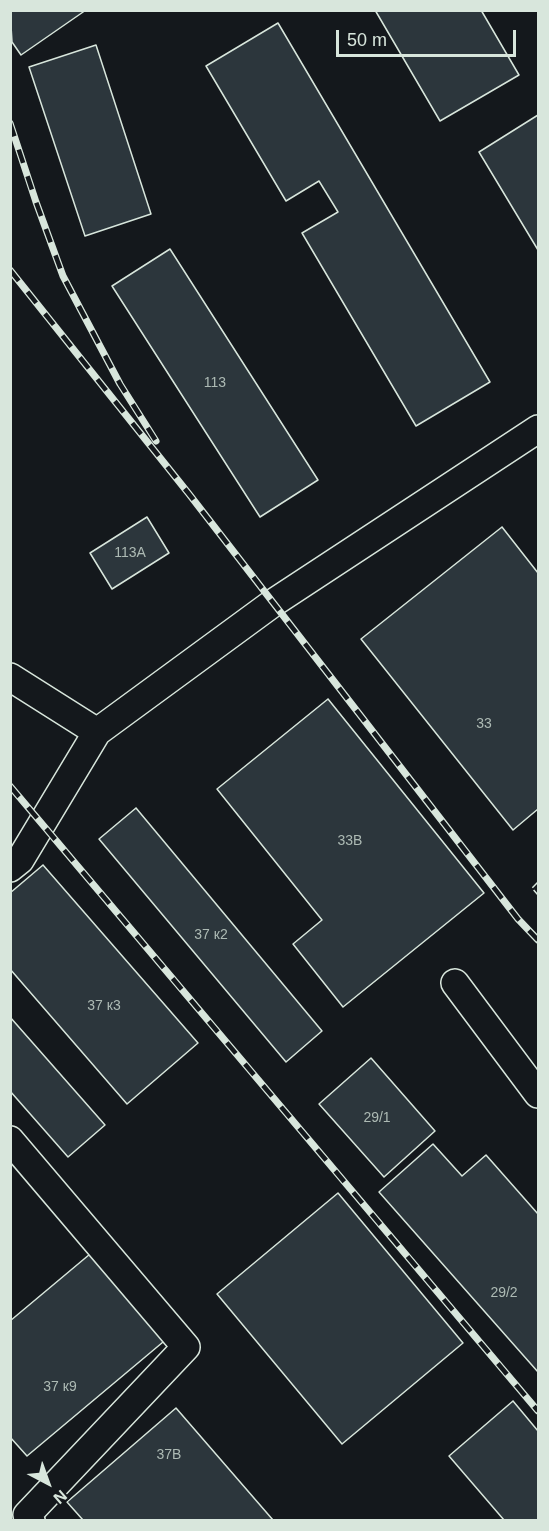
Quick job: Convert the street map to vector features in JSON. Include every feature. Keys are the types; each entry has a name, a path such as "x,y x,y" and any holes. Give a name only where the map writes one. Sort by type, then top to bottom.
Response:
{"street":[{"path":"10,868 20,860 97,732 273,603 538,429"},
{"path":"10,677 97,732"},
{"path":"455,983 538,1094"},
{"path":"10,1140 186,1347 27,1515 31,1521"}],"building":[{"path":"10,10 86,10 21,55 12,42"},
{"path":"375,10 481,10 519,75 440,121"},
{"path":"278,23 490,382 416,426 302,233 338,212 319,181 286,201 206,66"},
{"path":"96,45 151,214 85,236 29,67"},
{"path":"538,115 538,250 479,152"},
{"path":"170,249 318,480 260,517 112,286"},
{"path":"147,517 169,553 112,589 90,553"},
{"path":"502,527 538,573 538,809 513,830 361,639"},
{"path":"328,699 484,893 343,1007 293,944 322,920 217,789"},
{"path":"136,808 322,1031 286,1062 99,839"},
{"path":"43,865 198,1043 127,1104 10,969 10,893"},
{"path":"10,1017 105,1125 68,1157 10,1091"},
{"path":"371,1058 435,1131 384,1177 319,1104"},
{"path":"433,1144 462,1176 486,1155 538,1214 538,1372 379,1192"},
{"path":"338,1193 463,1343 342,1444 217,1294"},
{"path":"96,1249 169,1337 27,1456 10,1437 10,1321"},
{"path":"513,1401 538,1431 538,1520 504,1520 449,1456"},
{"path":"176,1408 273,1520 83,1520 67,1502"}],"railway":[{"path":"10,123 63,276 120,384 156,441"},
{"path":"10,270 189,494 518,919 538,940"},
{"path":"10,786 538,1411"}],"fence":[{"path":"538,882 532,888 538,895"}]}
